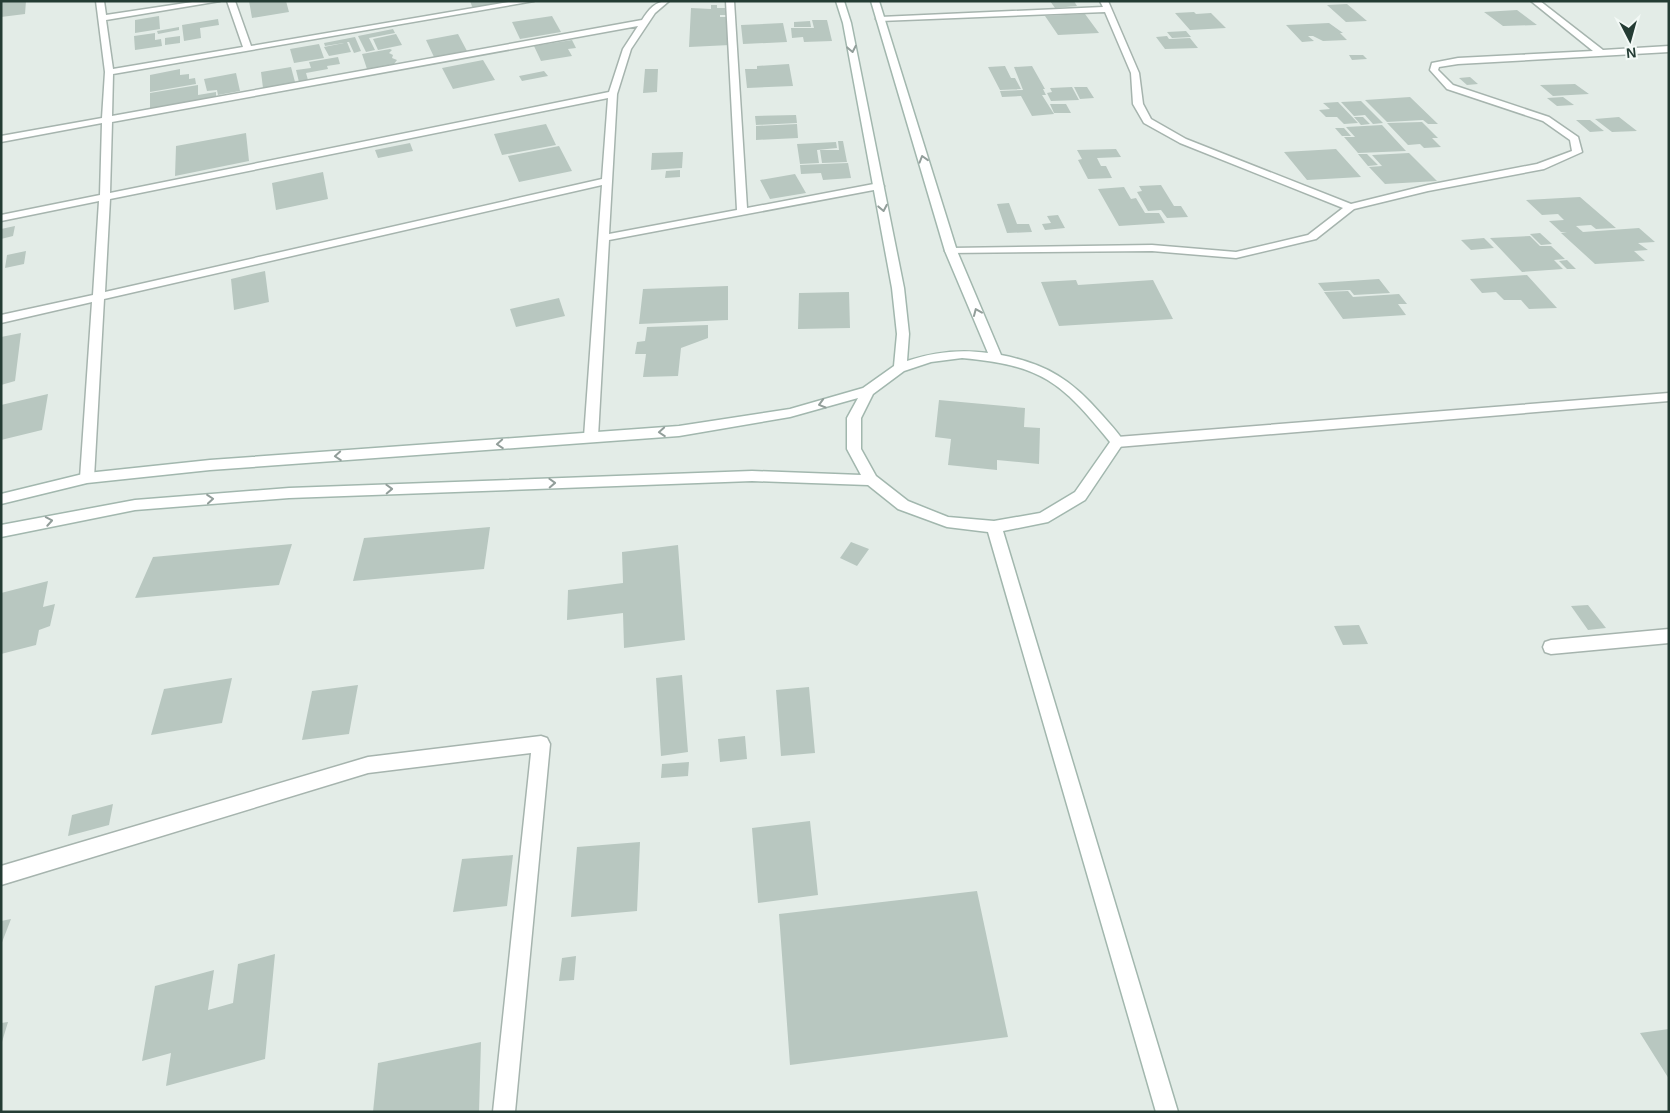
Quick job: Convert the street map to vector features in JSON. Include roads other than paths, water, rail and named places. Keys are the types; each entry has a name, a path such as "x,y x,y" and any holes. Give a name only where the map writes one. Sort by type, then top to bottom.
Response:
{"street":[{"path":"87,478 105,196 109,72 100,1"},
{"path":"102,18 216,1"},
{"path":"231,1 248,48"},
{"path":"109,72 530,1"},
{"path":"591,437 613,94 626,49 652,12 666,1"},
{"path":"730,1 742,212"},
{"path":"840,1 847,23 898,288 903,334 900,368"},
{"path":"875,1 951,251 996,357"},
{"path":"1534,1 1601,53"},
{"path":"880,19 1106,5 1135,73 1138,104 1147,121 1183,141 1350,207"},
{"path":"1,139 645,22"},
{"path":"951,251 1152,248 1236,255 1312,237 1350,207 1428,188 1540,167 1577,152 1575,139 1546,119 1450,87 1434,70 1435,65 1458,61 1669,49"},
{"path":"1,218 613,94"},
{"path":"1,319 608,181"},
{"path":"604,238 879,186"},
{"path":"1,499 87,478 210,465 679,431 790,413 868,391 900,368 938,357 962,354 996,357 1032,367 1064,384 1117,442"},
{"path":"868,391 854,418 854,449 871,480 903,505 946,522 994,527 1043,518 1080,496 1117,442"},
{"path":"1117,442 1669,397"},
{"path":"1,532 35,523 135,505 289,493 752,476 871,480"},
{"path":"994,527 1167,1112"},
{"path":"1550,647 1669,636"},
{"path":"1,876 368,765 541,744 504,1112"}]}
